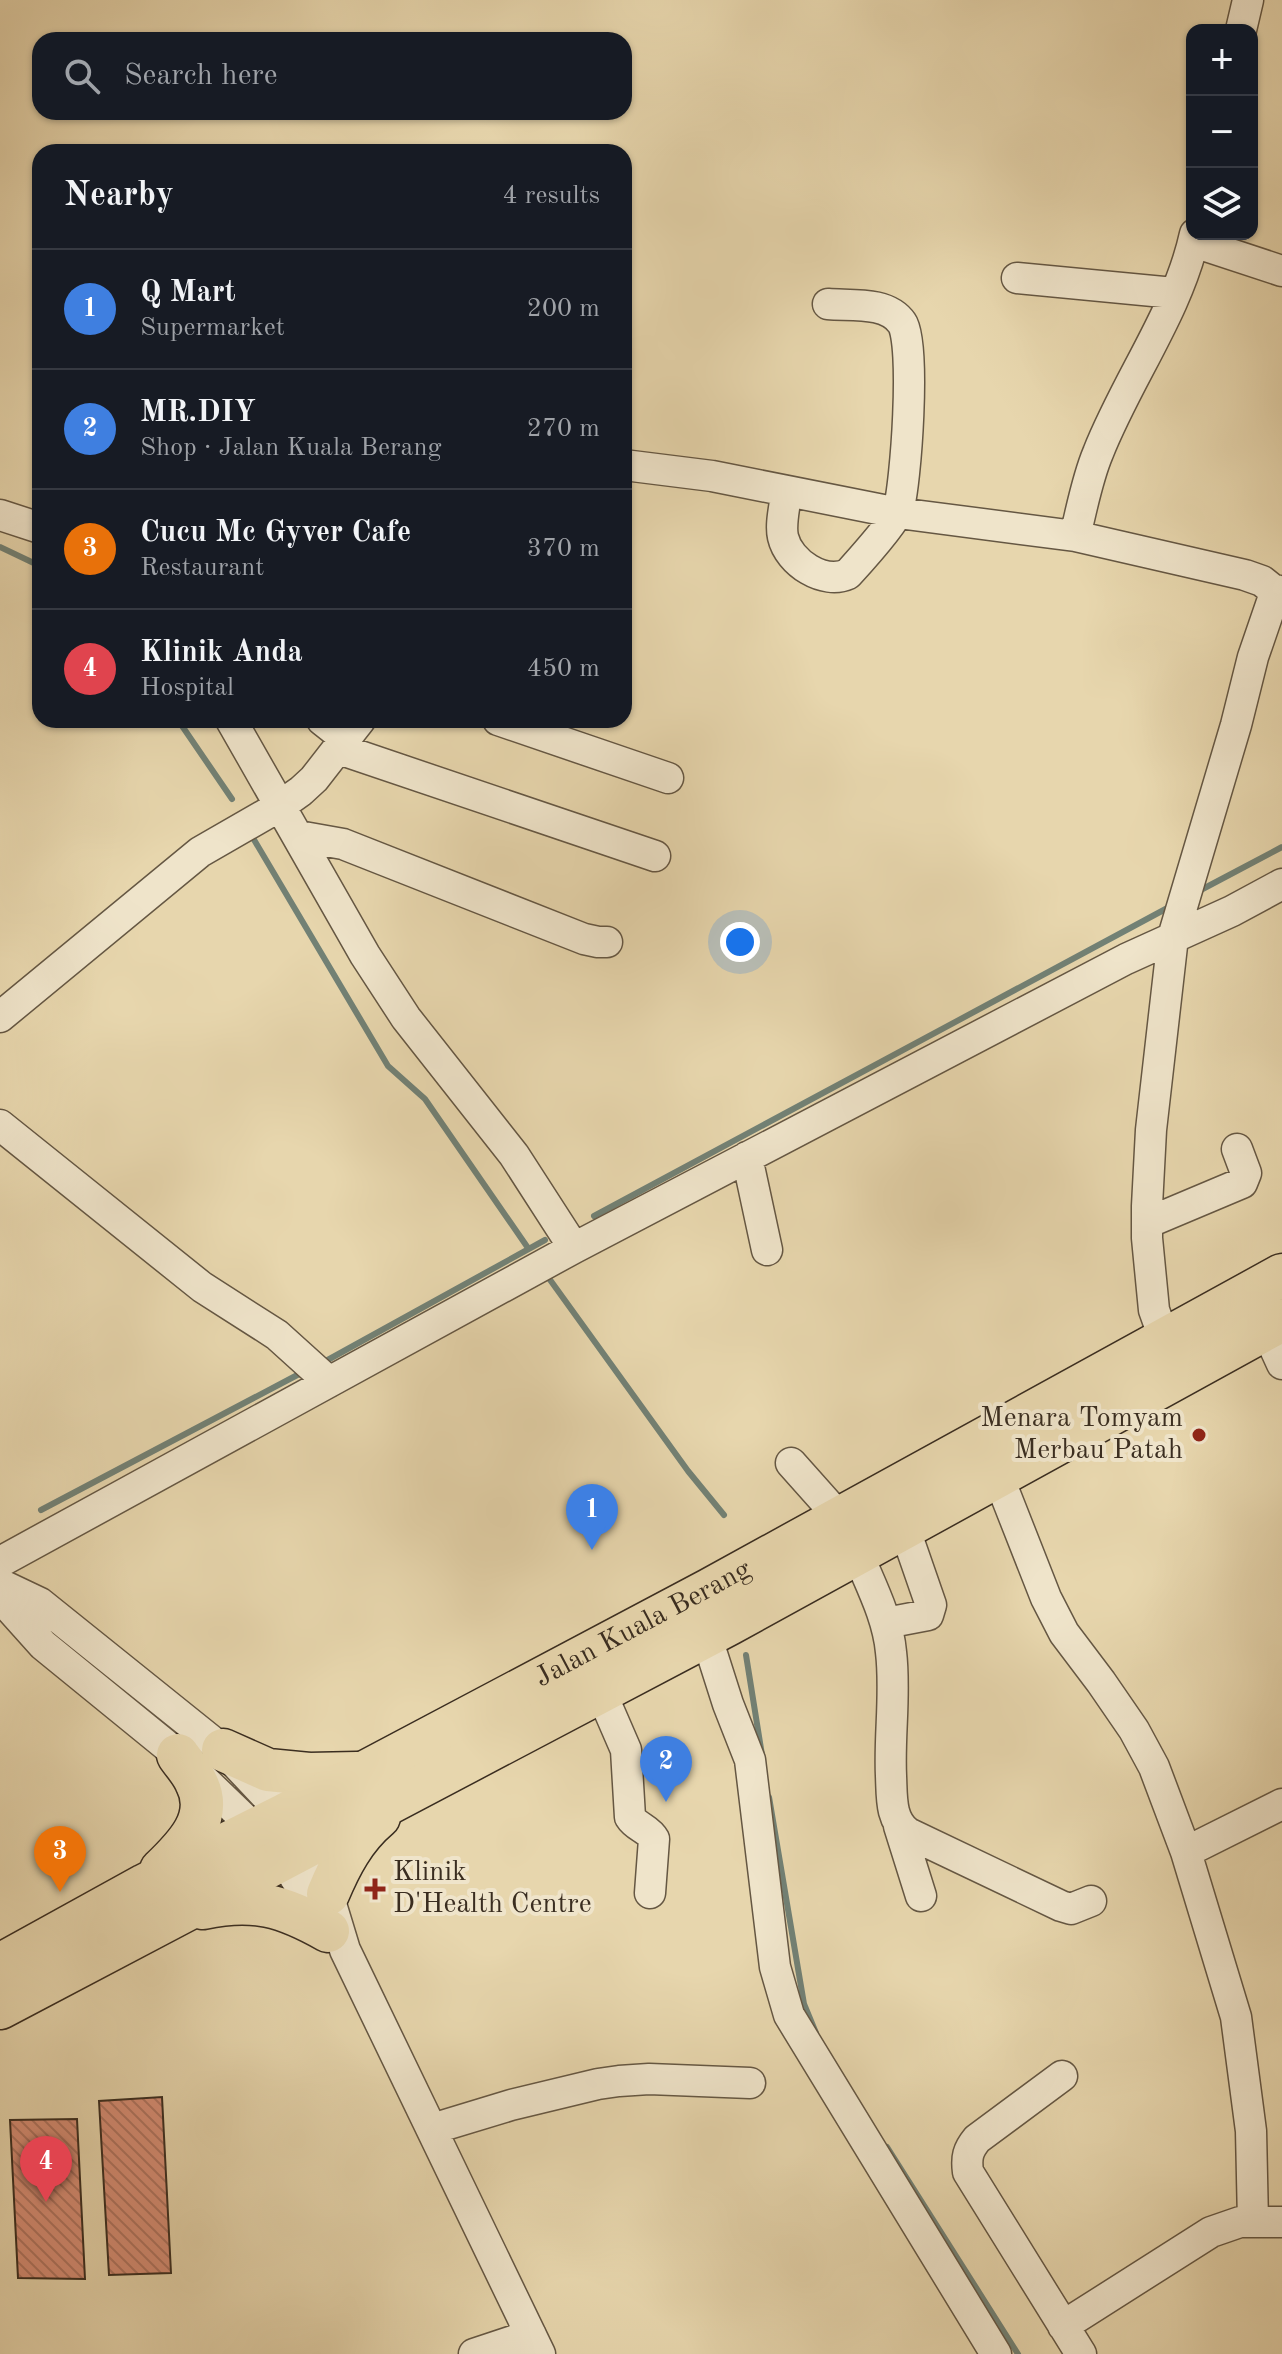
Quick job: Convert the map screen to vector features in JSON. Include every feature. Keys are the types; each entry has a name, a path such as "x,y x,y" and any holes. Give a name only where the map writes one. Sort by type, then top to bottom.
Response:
{"highway":[{"name":"Jalan Kuala Berang","path":"0,1964 145,1885 408,1794 706,1635 848,1535 1164,1338 1282,1275"},
{"name":"Jalan Kuala Berang","path":"0,2008 180,1913 365,1773 709,1590 848,1535 904,1527 998,1476 1277,1338"},
{"path":"223,1750 268,1770 309,1774 365,1773"},
{"path":"145,1885 190,1838 203,1810 196,1780 178,1755"},
{"path":"180,1913 217,1905 266,1905 334,1925 338,1869 360,1835 408,1794"}],"street":[{"path":"1242,24 1248,0"},
{"path":"1075,536 1097,454 1174,293 1193,240"},
{"path":"1199,240 1282,271"},
{"path":"1017,278 1174,293"},
{"path":"786,493 783,538 788,548 800,563 830,577 848,574 898,513 909,398 907,334 903,324 882,308 828,304"},
{"path":"632,466 712,476 898,513 1075,536 1245,575 1262,581 1279,593 1253,657 1236,725 1174,931 1151,1130 1147,1223 1154,1310 1164,1338"},
{"path":"0,515 32,525"},
{"path":"236,728 385,988 514,1155 574,1248"},
{"path":"521,728 668,778"},
{"path":"0,1017 200,852 280,806 307,785 349,736 655,856"},
{"path":"298,836 343,844 584,939 607,942"},
{"path":"0,1562 574,1248 1174,931 1232,911 1282,884"},
{"path":"0,1125 202,1287 277,1335 329,1382"},
{"path":"1147,1223 1242,1183 1246,1173 1237,1149"},
{"path":"747,1157 767,1250"},
{"path":"791,1463 848,1535 886,1623 891,1652 893,1808 921,1896"},
{"path":"998,1476 1046,1598 1064,1633 1134,1730 1154,1767 1186,1852 1236,2017 1267,2222 1228,2225 1211,2232 1063,2326"},
{"path":"886,1623 928,1615 931,1610 904,1527"},
{"path":"0,1584 40,1603 223,1750 282,1837 334,1925 535,2345 474,2354"},
{"path":"0,1597 43,1645 282,1837"},
{"path":"706,1635 750,1760 775,1967 789,2015 996,2354"},
{"path":"600,1690 626,1750 630,1817 654,1839 650,1893"},
{"path":"1186,1852 1282,1804"},
{"path":"899,1826 1061,1906 1071,1909 1091,1901"},
{"path":"1062,2076 977,2139 968,2150 966,2160 968,2172 1081,2354"},
{"path":"432,2129 511,2105 608,2082 649,2079 750,2083"}],"building":[{"path":"162,2097 171,2273 109,2275 99,2101"},
{"path":"77,2119 85,2279 18,2278 10,2120"}],"waterway":[{"path":"0,547 32,562"},
{"path":"183,728 232,799"},
{"path":"253,838 388,1066 425,1099 528,1248"},
{"path":"1197,892 1282,847"},
{"path":"594,1216 1173,905"},
{"path":"324,1362 545,1240"},
{"path":"548,1277 688,1471 724,1515"},
{"path":"41,1510 303,1372"},
{"path":"746,1655 762,1755"},
{"path":"769,1797 804,2004 816,2033"},
{"path":"887,2147 1018,2354"}],"place":[{"name":"Menara Tomyam Merbau Patah","path":"1199,1435"},
{"name":"Q Mart","path":"592,1550"},
{"name":"MR.DIY","path":"666,1802"},
{"name":"Klinik D'Health Centre","path":"375,1889"},
{"name":"Cucu Mc Gyver Cafe","path":"60,1892"},
{"name":"Klinik Anda","path":"46,2202"}]}
